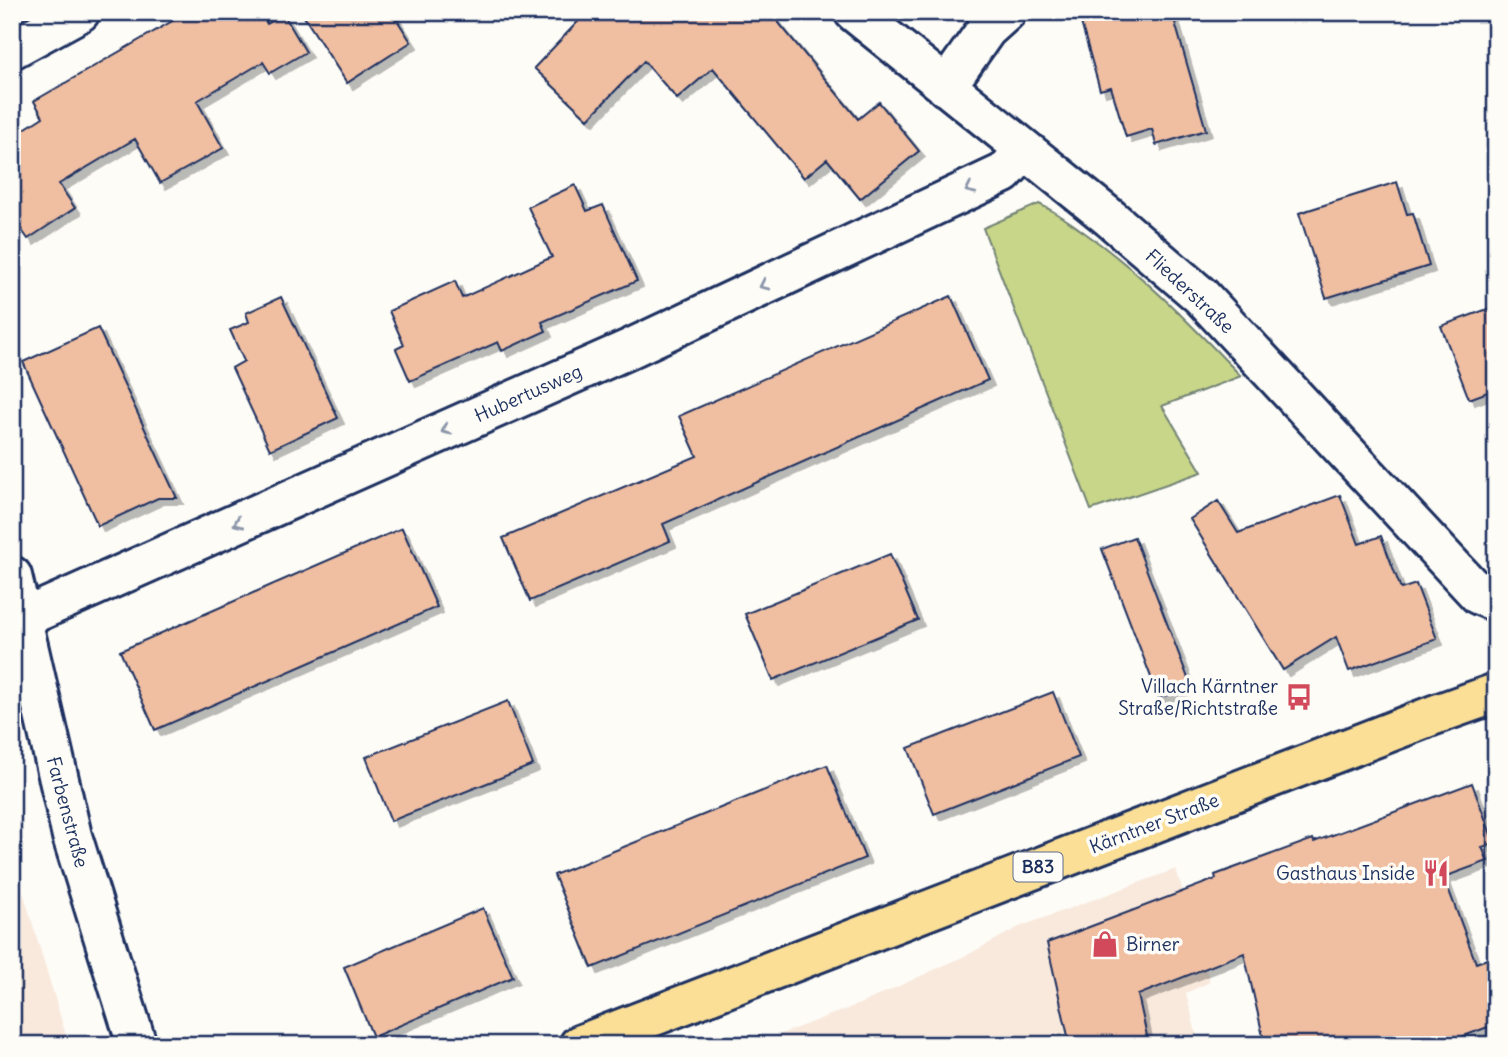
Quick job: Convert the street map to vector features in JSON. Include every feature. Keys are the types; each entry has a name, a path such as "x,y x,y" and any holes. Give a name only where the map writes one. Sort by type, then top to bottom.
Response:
{"main road":[{"name":"Kärntner Straße","path":"579,1045 1434,715 1496,694"}],"street":[{"path":"12,49 80,12"},
{"name":"Fliederstraße","path":"854,12 1110,218 1201,296 1479,595 1496,602"},
{"path":"946,87 986,30 1006,12"},
{"name":"Hubertusweg","path":"21,620 642,343 1004,173 1025,150"},
{"name":"Farbenstraße","path":"12,576 72,836 137,1045"}],"shaded area":[{"path":"12,855 69,1045 12,1045"},
{"path":"1176,869 1210,982 1186,993 1199,1045 752,1045 862,1003 971,953 1019,927"}],"green space":[{"path":"1039,204 1074,225 1127,265 1241,376 1162,406 1202,472 1091,510 983,228"}],"building":[{"path":"188,12 260,12 267,24 284,15 306,52 270,73 263,62 197,101 223,148 160,183 135,139 59,184 75,208 28,239 12,216 12,137 43,117 34,101"},
{"path":"301,12 392,12 411,42 347,83"},
{"path":"587,12 770,12 858,119 879,102 919,151 860,199 827,159 804,178 713,68 677,99 644,61 588,119 534,68"},
{"path":"1078,12 1172,12 1206,130 1156,145 1152,129 1126,137 1111,87 1100,90"},
{"path":"1397,182 1407,214 1413,213 1429,266 1326,298 1299,213"},
{"path":"575,185 587,211 603,205 637,281 542,322 546,331 502,351 498,342 410,381 396,349 404,345 389,311 455,281 462,298 552,257 528,207"},
{"path":"951,296 988,380 663,524 670,541 530,601 503,538 697,456 679,416"},
{"path":"281,297 338,418 270,450 232,368 244,361 230,330 249,322 246,313"},
{"path":"1496,306 1496,389 1469,399 1441,326"},
{"path":"98,328 177,498 158,498 98,526 23,362"},
{"path":"1340,495 1359,544 1381,536 1401,589 1416,584 1437,639 1349,671 1336,637 1283,670 1190,519 1218,501 1238,533"},
{"path":"402,528 437,607 155,730 120,651"},
{"path":"1134,537 1191,686 1159,698 1102,549"},
{"path":"890,554 918,620 773,680 745,614"},
{"path":"1053,692 1079,757 934,814 908,748"},
{"path":"508,701 533,765 391,821 366,757"},
{"path":"827,765 865,858 592,968 554,875"},
{"path":"1472,783 1494,843 1482,847 1488,861 1444,877 1476,963 1496,956 1496,1024 1440,1045 1265,1045 1244,953 1138,995 1149,1045 1070,1045 1047,943 1216,879 1215,875 1313,839 1314,842"},
{"path":"483,908 513,977 373,1037 344,967"}],"place":[{"name":"Villach Kärntner Straße/Richtstraße","path":"1299,697"},
{"name":"Gasthaus Inside","path":"1436,873"},
{"name":"Birner","path":"1105,944"}]}
